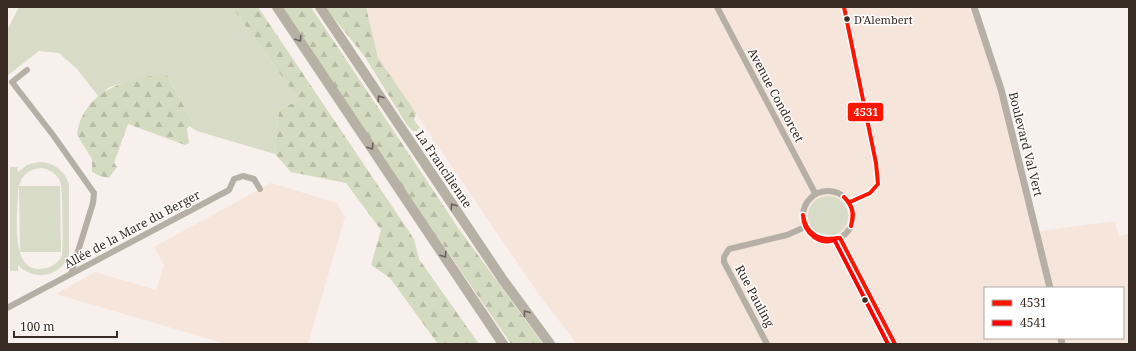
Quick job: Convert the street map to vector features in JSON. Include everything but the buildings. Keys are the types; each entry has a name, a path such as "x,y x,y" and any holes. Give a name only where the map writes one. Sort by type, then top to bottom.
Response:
{"highway":[{"path":"277,7 503,344"},
{"name":"La Francilienne","path":"320,7 503,280 550,344"}],"street":[{"name":"Avenue Condorcet","path":"717,7 815,194"},
{"path":"844,7 876,163 878,184 870,193 850,202"},
{"name":"Boulevard Val Vert","path":"974,7 1000,89 1050,287"},
{"path":"27,70 12,82 53,135 94,193 93,203 71,274"},
{"name":"Allée de la Mare du Berger","path":"7,308 229,190 234,179 243,176 254,179 260,189"},
{"path":"822,191 838,192 850,202 853,210 851,227 840,238 832,241 816,238 805,227 803,212 805,205 815,194 822,191"},
{"name":"Rue Pauling","path":"768,344 724,262 724,257 729,249 787,235 805,227"},
{"path":"840,238 895,344"}],"shaded area":[{"path":"366,7 969,7 992,66 1034,232 1115,221 1119,236 1129,234 1129,344 577,344 540,296 378,58"},
{"path":"271,183 337,203 345,217 308,344 226,344 56,294 95,272 156,290 164,265 154,247"}],"green space":[{"path":"19,7 232,7 299,100 279,110 275,154 197,131 166,73 109,87 99,97 77,69 59,53 39,51 7,76 7,30"},
{"path":"232,7 258,7 414,239 419,259 479,344 438,344 390,278 371,265 381,230 346,183 291,172 275,154 279,110 299,100"},
{"path":"282,7 311,7 459,229 543,344 511,344 326,75"},
{"path":"325,7 366,7 378,58 416,113 414,120 420,128 417,131 413,131 407,125 365,57"},
{"path":"166,73 197,131 189,126 187,129 189,143 185,145 128,124 114,163 117,167 109,178 92,172 92,159 77,135 81,119 89,106 97,97 118,85 141,78"},
{"path":"38,162 49,163 58,168 65,175 69,185 69,255 60,268 46,275 32,274 18,265 18,271 10,271 10,167 17,167 18,172 27,165","holes":["41,168 52,172 60,181 61,185 62,255 58,261 51,266 46,268 34,268 26,263 20,254 17,228 18,192 20,182 28,172"]},
{"path":"19,186 60,186 61,252 20,252"},
{"path":"828,196 842,202 848,216 842,230 828,236 814,230 808,216 814,202"}],"transit line":[{"name":"4531","path":"844,7 876,163 878,184 870,193 850,202"},
{"name":"4531","path":"844,197 851,207 853,214 851,226"},
{"name":"4531","path":"844,197 852,210 851,226"},
{"name":"4531","path":"803,215 807,227 815,235 831,239 838,238"},
{"name":"4531","path":"803,215 806,228 814,237 825,241 832,241 838,238"},
{"name":"4531","path":"840,238 895,344"},
{"name":"4541","path":"835,241 888,344"}],"place":[{"name":"D'Alembert","path":"847,19"}]}
